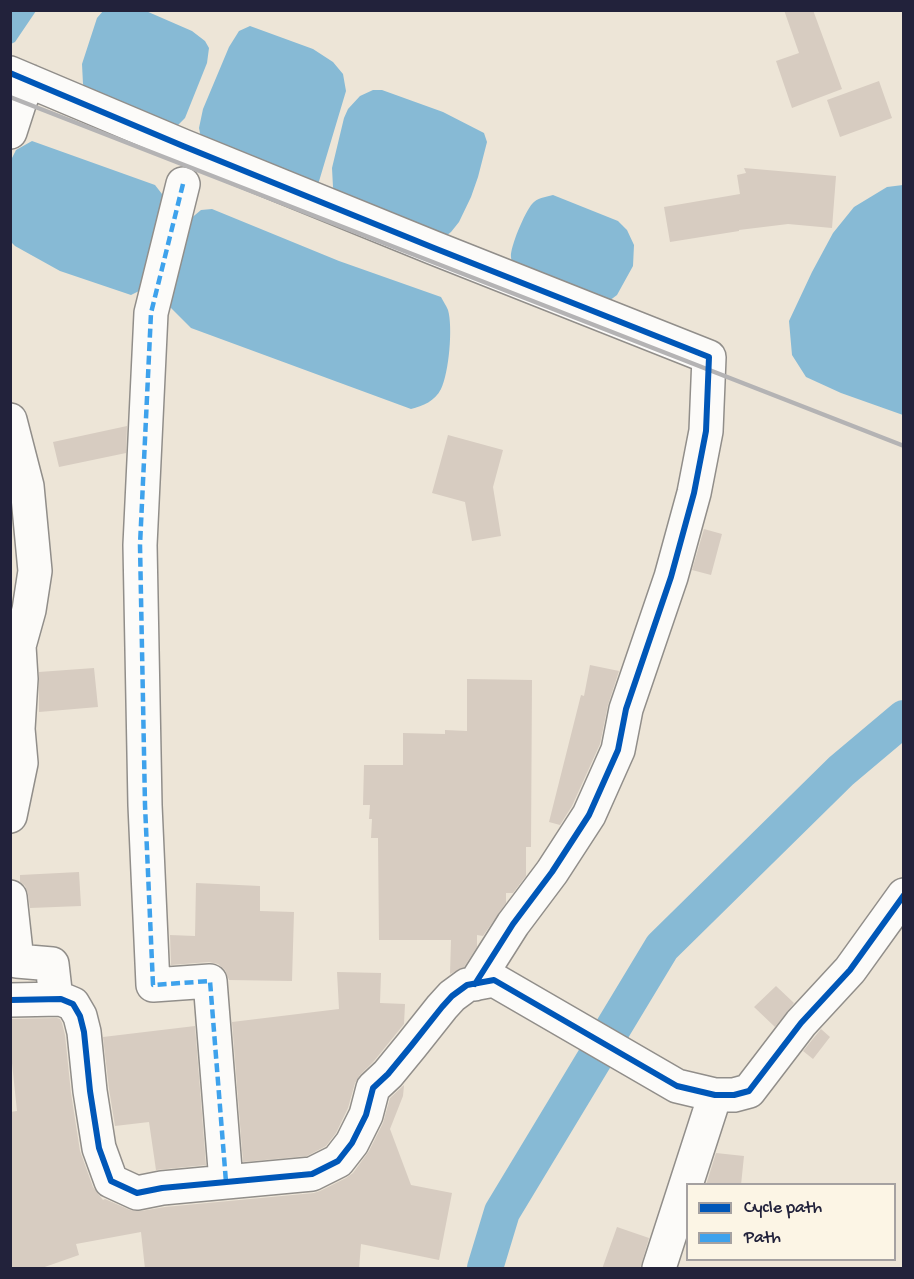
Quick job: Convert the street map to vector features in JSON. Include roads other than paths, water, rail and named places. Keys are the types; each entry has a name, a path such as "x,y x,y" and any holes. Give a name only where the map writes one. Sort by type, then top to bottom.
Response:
{"street":[{"path":"10,132 20,101 20,77 292,190 709,357 706,430 694,493 671,577 626,709 618,750 589,815 552,872 513,924 484,982"},
{"path":"183,184 151,313 140,544 145,806 153,985 210,981 226,1182"},
{"path":"10,420 27,486 35,571 29,610 19,646 21,679 18,729 21,764 10,816"},
{"path":"10,1000 61,999 74,1004 84,1032 99,1148 111,1181 137,1193 162,1188 312,1174 338,1161 352,1143 366,1115 373,1088 394,1067 452,996 467,986 484,982 677,1086 715,1095 734,1095 749,1091 801,1023 850,970 903,895"},
{"path":"10,897 17,961 52,964 56,999"},
{"path":"687,1183 715,1095"},
{"path":"659,1269 686,1185"}],"water":[{"path":"10,11 36,11 15,42 11,44"},
{"path":"103,11 146,11 192,31 205,41 209,48 207,63 185,118 178,125 170,127 86,90 83,84 82,64 97,18"},
{"path":"250,26 313,49 333,62 343,74 346,91 317,188 201,138 199,128 203,109 229,47 239,31"},
{"path":"373,90 382,90 443,112 484,133 487,142 471,197 459,222 442,239 337,199 333,187 332,168 344,118 348,109 360,96"},
{"path":"32,141 155,185 162,194 166,207 141,290 131,295 60,271 11,242 11,160 16,150"},
{"path":"904,185 903,415 841,393 806,377 792,355 789,321 833,233 854,207 887,187"},
{"path":"553,195 618,221 627,230 634,245 633,266 617,295 609,301 514,265 511,252 526,214 536,200"},
{"path":"212,209 339,261 441,297 448,310 450,338 444,382 435,397 411,409 191,328 170,307 167,288 189,220 201,210"}],"waterway":[{"path":"485,1268 502,1212 662,947 841,771 904,718"}],"railway":[{"path":"10,97 904,446"}]}
